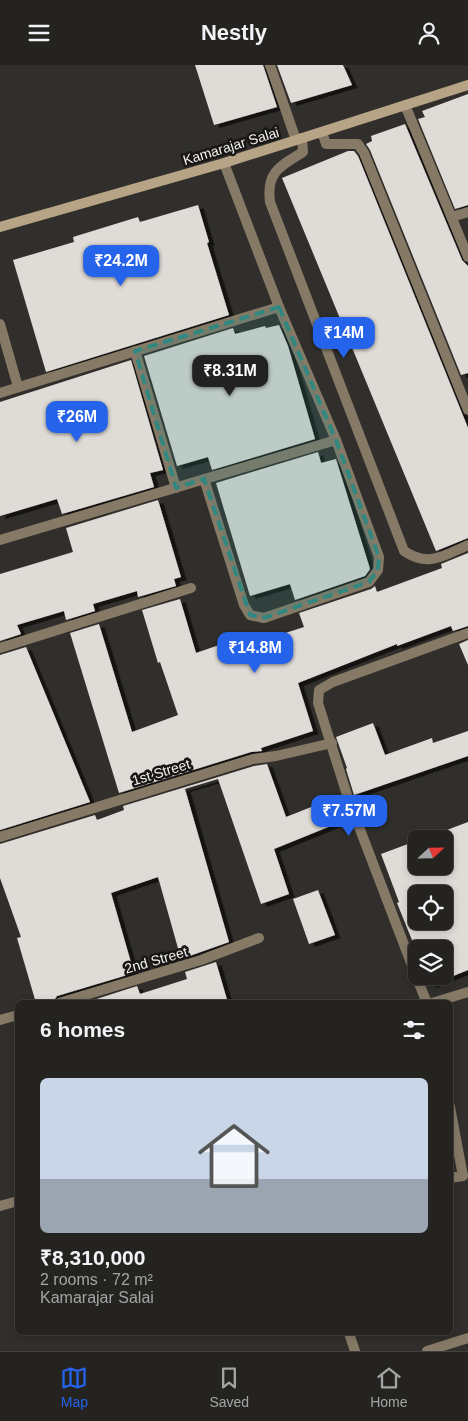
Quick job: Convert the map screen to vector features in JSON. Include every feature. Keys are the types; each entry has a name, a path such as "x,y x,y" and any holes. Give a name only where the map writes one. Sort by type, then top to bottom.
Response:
{"street":[{"path":"270,65 303,152 276,171 271,178 268,187 270,201 404,551 423,560 433,559 468,545"},
{"name":"Kamarajar Salai","path":"0,227 224,163 468,85"},
{"path":"405,105 468,257"},
{"path":"322,132 326,144 358,144 364,153 468,410"},
{"path":"204,479 244,605 250,615 264,617 369,582 378,570 379,557 336,440 279,307 224,163"},
{"path":"452,217 468,212"},
{"path":"0,393 279,307"},
{"path":"0,324 18,387"},
{"path":"135,351 176,488"},
{"path":"0,540 336,440"},
{"path":"0,648 192,588"},
{"path":"408,955 348,798 318,703 319,690 333,682 468,633"},
{"name":"1st Street","path":"0,837 253,759 276,756 332,743"},
{"name":"2nd Street","path":"68,1000 201,961 259,938"},
{"path":"420,985 426,1000"},
{"path":"442,1000 468,992"},
{"path":"0,1020 15,1016"},
{"path":"453,1121 465,1176"},
{"path":"0,1206 15,1202"},
{"path":"350,1335 355,1351"},
{"path":"427,1351 468,1338"}],"highlighted area":[{"path":"279,307 336,440 379,557 378,570 369,582 264,618 250,615 204,479 176,488 135,351"}],"building":[{"path":"195,65 263,65 277,107 214,125"},
{"path":"277,65 343,65 352,85 291,103"},
{"path":"468,94 468,205 455,209 418,119 425,117 422,111"},
{"path":"405,124 462,260 468,266 468,373 461,375 366,144 372,141 371,136"},
{"path":"348,151 354,151 358,156 468,428 468,538 436,551 282,178"},
{"path":"198,205 209,242 207,243 229,315 46,372 13,260 74,242 73,237 138,217 140,222"},
{"path":"279,325 288,346 315,439 212,470 208,457 177,466 144,356 233,328 235,334 265,326 266,328"},
{"path":"131,360 163,470 150,473 154,487 62,514 57,499 0,516 0,402"},
{"path":"318,452 321,463 336,459 370,569 365,576 295,600 290,584 250,596 216,483"},
{"path":"158,500 181,577 174,579 176,586 138,597 137,591 93,604 95,611 66,620 64,611 17,625 21,634 0,641 0,574 73,552 66,528"},
{"path":"468,553 468,626 453,631 451,626 397,646 397,644 298,683 313,731 261,748 262,751 251,752 119,793 70,633 99,624 132,732 178,715 160,662 158,663 142,610 180,599 196,653 245,636 248,645 304,627 299,613 375,586 377,592 442,568 441,564"},
{"path":"468,640 468,665 459,644"},
{"path":"26,647 90,802 0,830 0,655"},
{"path":"373,723 385,755 432,738 433,743 468,731 468,756 354,795 336,737"},
{"path":"267,764 286,817 339,796 348,819 274,849 289,894 261,904 218,779 185,789 229,942 181,959 158,877 111,893 134,973 57,996 54,1000 35,1000 17,938 21,937 0,878 0,844 95,815 97,820 124,810 123,806 254,766"},
{"path":"468,822 468,970 453,976 453,940 412,940 397,903 399,902 381,854 408,844 408,875 453,875 453,830 447,830"},
{"path":"318,890 335,935 309,944 293,899"},
{"path":"216,962 227,1000 93,1000 137,986 140,994 187,979 185,972"}]}
